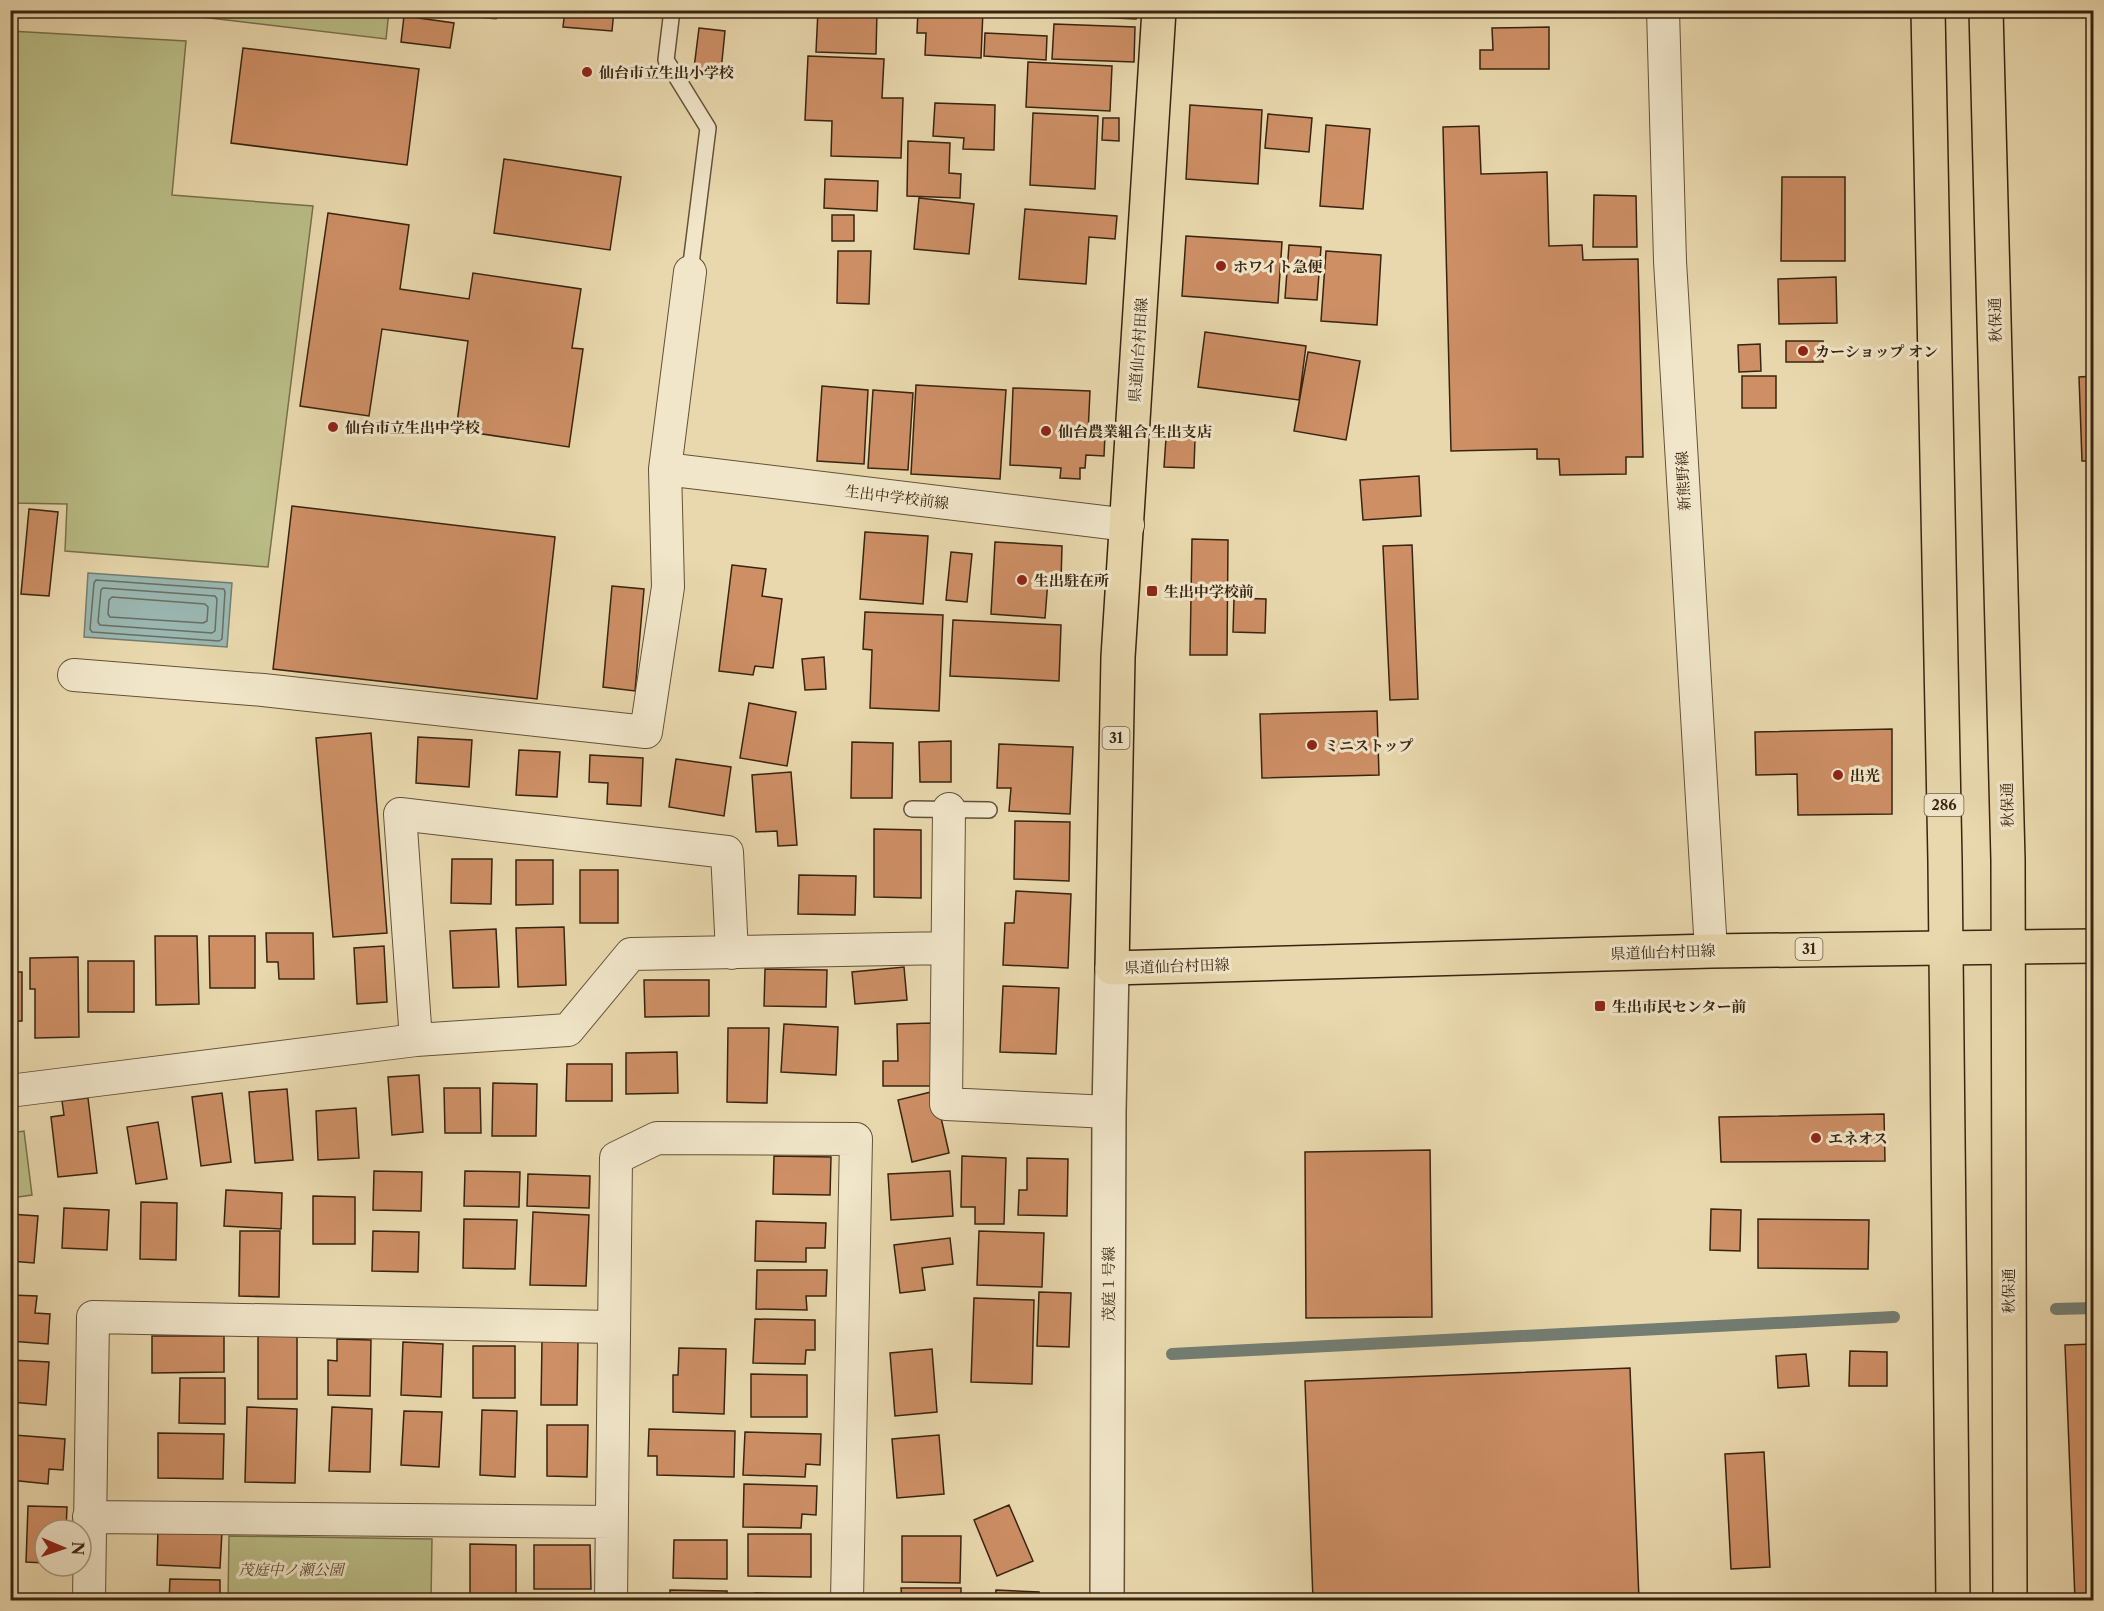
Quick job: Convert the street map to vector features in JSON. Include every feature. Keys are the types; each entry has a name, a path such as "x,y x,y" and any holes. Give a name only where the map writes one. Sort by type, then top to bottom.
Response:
{"main road":[{"name":"県道仙台村田線","path":"1159,10 1118,657 1112,968 1712,951 2094,946"},
{"name":"286","path":"1928,10 1945,948 1953,1600"},
{"name":"秋保通","path":"1986,10 2008,860 2010,1600"}],"street":[{"name":"新熊野線","path":"1663,10 1670,261 1712,951"},
{"path":"74,675 262,690 646,732 668,587 665,469 690,272"},
{"name":"生出中学校前線","path":"665,469 1128,525"},
{"path":"949,809 946,1104 1109,1112"},
{"path":"416,1040 400,814 727,852 732,953"},
{"path":"17,1090 416,1040 568,1030 631,954 947,948"},
{"name":"茂庭１号線","path":"1107,1600 1109,1112 1112,968"},
{"path":"611,1600 616,1158 657,1138 856,1138 847,1600"},
{"path":"89,1600 93,1317 613,1327"},
{"path":"89,1517 611,1522"}],"lane":[{"path":"672,10 666,60 708,128 690,272"},
{"path":"912,809 989,810"}],"green space":[{"path":"389,10 386,39 185,15 185,11"},
{"path":"423,11 497,11 496,19"},
{"path":"10,31 186,41 172,195 313,206 268,567 65,551 67,504 11,503"},
{"path":"24,1131 32,1195 11,1198 11,1133"},
{"name":"茂庭中ノ瀬公園","path":"229,1536 432,1539 431,1600 228,1600"}],"water":[{"path":"88,573 232,583 227,647 84,637"}],"building":[{"path":"565,10 614,10 612,31 563,27"},
{"path":"818,10 877,10 876,54 816,52"},
{"path":"918,10 983,10 981,58 925,55 926,33 917,33"},
{"path":"1006,10 1137,10 1136,19 1006,13"},
{"path":"404,16 454,23 450,48 401,42"},
{"path":"1054,24 1135,27 1134,62 1052,59"},
{"path":"1549,27 1549,69 1480,69 1480,50 1493,50 1492,28"},
{"path":"699,28 725,31 721,71 694,68"},
{"path":"985,33 1047,36 1046,60 984,56"},
{"path":"243,48 419,69 407,165 231,143"},
{"path":"808,56 884,59 882,98 903,98 901,158 831,156 832,121 805,120"},
{"path":"1028,62 1112,66 1110,111 1026,107"},
{"path":"935,103 995,105 994,150 963,149 964,138 933,136"},
{"path":"1190,105 1262,110 1258,184 1186,179"},
{"path":"1033,113 1098,116 1095,189 1030,185"},
{"path":"1268,114 1312,118 1309,152 1265,148"},
{"path":"1103,118 1119,118 1119,141 1102,140"},
{"path":"1326,125 1370,129 1363,209 1320,206"},
{"path":"1479,126 1481,174 1547,172 1549,246 1582,245 1583,260 1638,259 1643,457 1626,457 1626,474 1560,475 1559,459 1537,459 1537,449 1451,451 1443,127"},
{"path":"908,141 950,143 949,173 961,174 960,198 907,196"},
{"path":"504,159 621,177 610,250 494,233"},
{"path":"1782,177 1845,177 1845,261 1781,261"},
{"path":"825,179 878,181 877,211 824,208"},
{"path":"1594,195 1636,196 1637,247 1593,247"},
{"path":"919,198 974,204 969,254 914,249"},
{"path":"1025,209 1117,216 1115,239 1089,237 1086,284 1019,279"},
{"path":"328,213 409,225 400,289 469,299 473,273 581,289 572,348 583,349 569,447 456,430 468,341 382,329 369,416 300,406"},
{"path":"832,215 854,215 854,241 832,241"},
{"path":"1186,236 1282,242 1278,303 1182,296"},
{"path":"1289,245 1321,247 1317,300 1285,298"},
{"path":"838,251 871,251 869,304 837,303"},
{"path":"1326,251 1381,255 1377,325 1321,321"},
{"path":"1836,277 1837,323 1779,324 1778,279"},
{"path":"1205,332 1306,346 1299,400 1198,387"},
{"path":"1786,341 1823,341 1823,362 1786,362"},
{"path":"1760,344 1761,371 1739,372 1738,345"},
{"path":"1308,352 1360,361 1346,440 1294,431"},
{"path":"1742,376 1776,376 1776,408 1742,408"},
{"path":"2094,376 2094,461 2082,461 2079,377"},
{"path":"916,385 1006,390 1000,479 911,474"},
{"path":"822,386 868,390 864,464 817,461"},
{"path":"1013,388 1090,391 1088,434 1105,435 1104,456 1086,455 1085,468 1080,468 1080,479 1060,478 1061,468 1010,465"},
{"path":"873,390 913,393 908,470 868,468"},
{"path":"1166,438 1195,439 1194,468 1164,467"},
{"path":"1419,476 1421,516 1363,520 1360,480"},
{"path":"292,506 555,537 537,699 273,669"},
{"path":"29,509 58,512 49,596 21,594"},
{"path":"865,532 928,536 923,604 860,599"},
{"path":"1192,539 1228,540 1227,655 1190,655"},
{"path":"995,542 1062,546 1061,581 1048,580 1045,618 991,614"},
{"path":"1412,545 1418,699 1390,700 1383,546"},
{"path":"951,552 972,554 967,602 946,600"},
{"path":"732,565 766,569 762,596 782,599 773,668 755,666 753,675 719,671"},
{"path":"612,586 644,589 635,691 603,687"},
{"path":"1234,598 1266,599 1265,633 1233,632"},
{"path":"865,612 943,615 939,711 870,708 872,650 863,649"},
{"path":"953,620 1061,625 1059,681 950,676"},
{"path":"824,657 826,689 805,690 802,659"},
{"path":"749,703 796,712 787,766 740,758"},
{"path":"1377,711 1379,775 1262,778 1260,714"},
{"path":"1892,729 1892,814 1798,815 1797,774 1756,775 1755,732"},
{"path":"371,733 387,933 333,937 316,738"},
{"path":"418,737 472,740 469,787 416,783"},
{"path":"951,741 951,782 920,782 919,742"},
{"path":"852,742 893,743 892,798 851,798"},
{"path":"999,744 1073,747 1070,814 1009,811 1011,788 997,788"},
{"path":"519,750 560,752 557,797 516,795"},
{"path":"590,755 643,758 641,806 607,804 608,783 589,782"},
{"path":"676,759 731,767 724,816 669,807"},
{"path":"791,772 797,845 778,846 777,831 756,832 752,775"},
{"path":"1015,821 1070,822 1069,881 1014,879"},
{"path":"874,829 921,830 921,898 874,897"},
{"path":"452,859 492,859 491,904 451,903"},
{"path":"516,860 553,860 553,904 516,905"},
{"path":"580,870 618,870 618,923 580,923"},
{"path":"799,875 856,876 855,915 798,914"},
{"path":"1016,891 1071,894 1068,968 1003,965 1005,923 1014,923"},
{"path":"564,927 566,985 518,987 516,928"},
{"path":"496,929 499,987 453,988 450,931"},
{"path":"266,933 313,933 314,979 279,979 278,962 267,962"},
{"path":"155,936 197,936 199,1004 156,1005"},
{"path":"209,936 255,936 255,988 210,988"},
{"path":"384,946 387,1002 357,1004 354,948"},
{"path":"78,957 79,1037 35,1038 35,989 30,989 30,958"},
{"path":"88,961 134,961 134,1012 88,1012"},
{"path":"904,967 907,1000 855,1004 852,972"},
{"path":"765,969 827,970 826,1007 764,1006"},
{"path":"10,972 22,972 22,1021 10,1021"},
{"path":"644,980 709,980 709,1016 645,1017"},
{"path":"1003,986 1059,988 1056,1054 1000,1052"},
{"path":"932,1023 934,1086 883,1086 883,1061 898,1061 897,1024"},
{"path":"784,1024 838,1027 836,1075 781,1072"},
{"path":"728,1028 769,1028 767,1103 727,1102"},
{"path":"677,1052 678,1093 626,1094 626,1053"},
{"path":"567,1064 612,1064 612,1101 566,1101"},
{"path":"419,1075 423,1132 392,1135 388,1077"},
{"path":"493,1083 537,1084 536,1136 492,1136"},
{"path":"444,1088 480,1088 481,1133 445,1133"},
{"path":"287,1089 293,1160 255,1163 249,1092"},
{"path":"935,1091 949,1153 912,1162 898,1100"},
{"path":"222,1093 231,1162 201,1166 192,1097"},
{"path":"88,1098 97,1173 58,1177 51,1117 64,1115 62,1101"},
{"path":"356,1108 359,1158 318,1160 316,1111"},
{"path":"1884,1114 1885,1161 1721,1162 1719,1117"},
{"path":"158,1122 167,1179 136,1184 127,1127"},
{"path":"1430,1150 1432,1317 1306,1318 1305,1152"},
{"path":"774,1156 831,1157 830,1195 773,1194"},
{"path":"962,1156 1006,1158 1004,1224 975,1224 975,1207 961,1207"},
{"path":"1027,1158 1068,1159 1067,1216 1018,1215 1019,1190 1027,1190"},
{"path":"374,1171 422,1172 421,1211 373,1210"},
{"path":"465,1171 520,1172 519,1207 464,1206"},
{"path":"950,1171 953,1216 891,1220 888,1174"},
{"path":"528,1174 590,1176 589,1208 527,1206"},
{"path":"226,1190 282,1193 281,1229 224,1226"},
{"path":"313,1196 355,1197 355,1244 313,1244"},
{"path":"141,1202 177,1203 176,1260 140,1259"},
{"path":"64,1208 109,1210 107,1250 62,1248"},
{"path":"1711,1209 1741,1210 1740,1251 1710,1250"},
{"path":"533,1212 589,1215 586,1286 530,1285"},
{"path":"10,1214 38,1216 34,1263 10,1261"},
{"path":"464,1219 517,1220 515,1269 463,1268"},
{"path":"1758,1219 1869,1220 1868,1269 1758,1268"},
{"path":"756,1221 826,1223 825,1248 806,1248 806,1262 755,1261"},
{"path":"240,1231 280,1231 279,1297 239,1296"},
{"path":"373,1231 419,1232 418,1272 372,1271"},
{"path":"979,1231 1044,1233 1042,1287 977,1285"},
{"path":"950,1238 953,1264 922,1268 925,1290 900,1293 894,1245"},
{"path":"757,1270 827,1270 826,1296 806,1296 807,1310 756,1309"},
{"path":"1039,1292 1071,1293 1069,1347 1037,1346"},
{"path":"10,1295 37,1296 35,1313 50,1314 48,1344 10,1341"},
{"path":"974,1298 1034,1300 1032,1384 971,1382"},
{"path":"755,1319 815,1320 815,1350 806,1350 805,1364 753,1363"},
{"path":"297,1335 297,1399 258,1399 258,1336"},
{"path":"152,1336 224,1336 224,1372 152,1373"},
{"path":"337,1339 371,1340 370,1396 328,1395 328,1360 337,1361"},
{"path":"542,1340 578,1341 577,1405 541,1405"},
{"path":"403,1342 443,1344 441,1397 401,1395"},
{"path":"2094,1344 2094,1600 2075,1600 2065,1345"},
{"path":"473,1346 515,1346 515,1398 473,1398"},
{"path":"679,1348 726,1349 724,1414 673,1412 673,1375 678,1375"},
{"path":"932,1349 937,1412 895,1416 890,1353"},
{"path":"1850,1351 1887,1352 1887,1386 1849,1386"},
{"path":"1806,1354 1809,1386 1778,1388 1776,1356"},
{"path":"10,1360 49,1362 46,1405 10,1402"},
{"path":"1630,1368 1639,1600 1313,1600 1305,1381"},
{"path":"751,1374 807,1375 807,1417 751,1417"},
{"path":"180,1378 225,1378 225,1424 179,1423"},
{"path":"247,1407 297,1409 295,1483 245,1482"},
{"path":"332,1407 372,1409 370,1472 329,1471"},
{"path":"482,1410 517,1411 515,1477 480,1475"},
{"path":"404,1411 442,1412 439,1467 401,1465"},
{"path":"547,1425 588,1425 587,1477 547,1476"},
{"path":"649,1429 735,1431 734,1477 657,1475 657,1456 648,1456"},
{"path":"745,1432 821,1434 820,1465 806,1464 805,1477 743,1475"},
{"path":"158,1433 224,1434 223,1479 158,1478"},
{"path":"14,1435 65,1439 63,1470 49,1469 48,1484 10,1480"},
{"path":"939,1435 944,1494 897,1498 892,1439"},
{"path":"1764,1452 1770,1567 1731,1569 1725,1454"},
{"path":"744,1484 817,1486 816,1515 802,1514 801,1528 743,1527"},
{"path":"1009,1505 1033,1561 997,1576 974,1520"},
{"path":"28,1506 67,1507 67,1518 33,1518 33,1562 26,1562"},
{"path":"158,1528 222,1531 220,1568 157,1565"},
{"path":"748,1534 811,1534 811,1577 748,1576"},
{"path":"902,1536 961,1536 960,1583 902,1582"},
{"path":"674,1540 727,1540 727,1579 673,1578"},
{"path":"470,1544 516,1545 516,1600 470,1600"},
{"path":"534,1545 590,1545 591,1589 534,1589"},
{"path":"170,1579 220,1580 220,1600 169,1600"},
{"path":"901,1588 961,1588 961,1600 902,1600"},
{"path":"670,1590 727,1591 727,1600 670,1600"},
{"path":"996,1590 1039,1592 1039,1600 995,1600"},
{"path":"755,1593 806,1595 806,1600 754,1600"},
{"path":"26,1595 69,1597 69,1600 26,1600"}],"waterway":[{"path":"2056,1309 2094,1308"},
{"path":"1172,1354 1894,1317"}],"place":[{"name":"仙台市立生出小学校","path":"587,72"},
{"name":"ホワイト急便","path":"1221,266"},
{"name":"カーショップ オン","path":"1803,351"},
{"name":"仙台市立生出中学校","path":"333,427"},
{"name":"仙台農業組合 生出支店","path":"1046,431"},
{"name":"生出駐在所","path":"1022,580"},
{"name":"生出中学校前","path":"1152,591"},
{"name":"ミニストップ","path":"1312,745"},
{"name":"出光","path":"1838,775"},
{"name":"生出市民センター前","path":"1600,1006"},
{"name":"エネオス","path":"1816,1138"}]}
